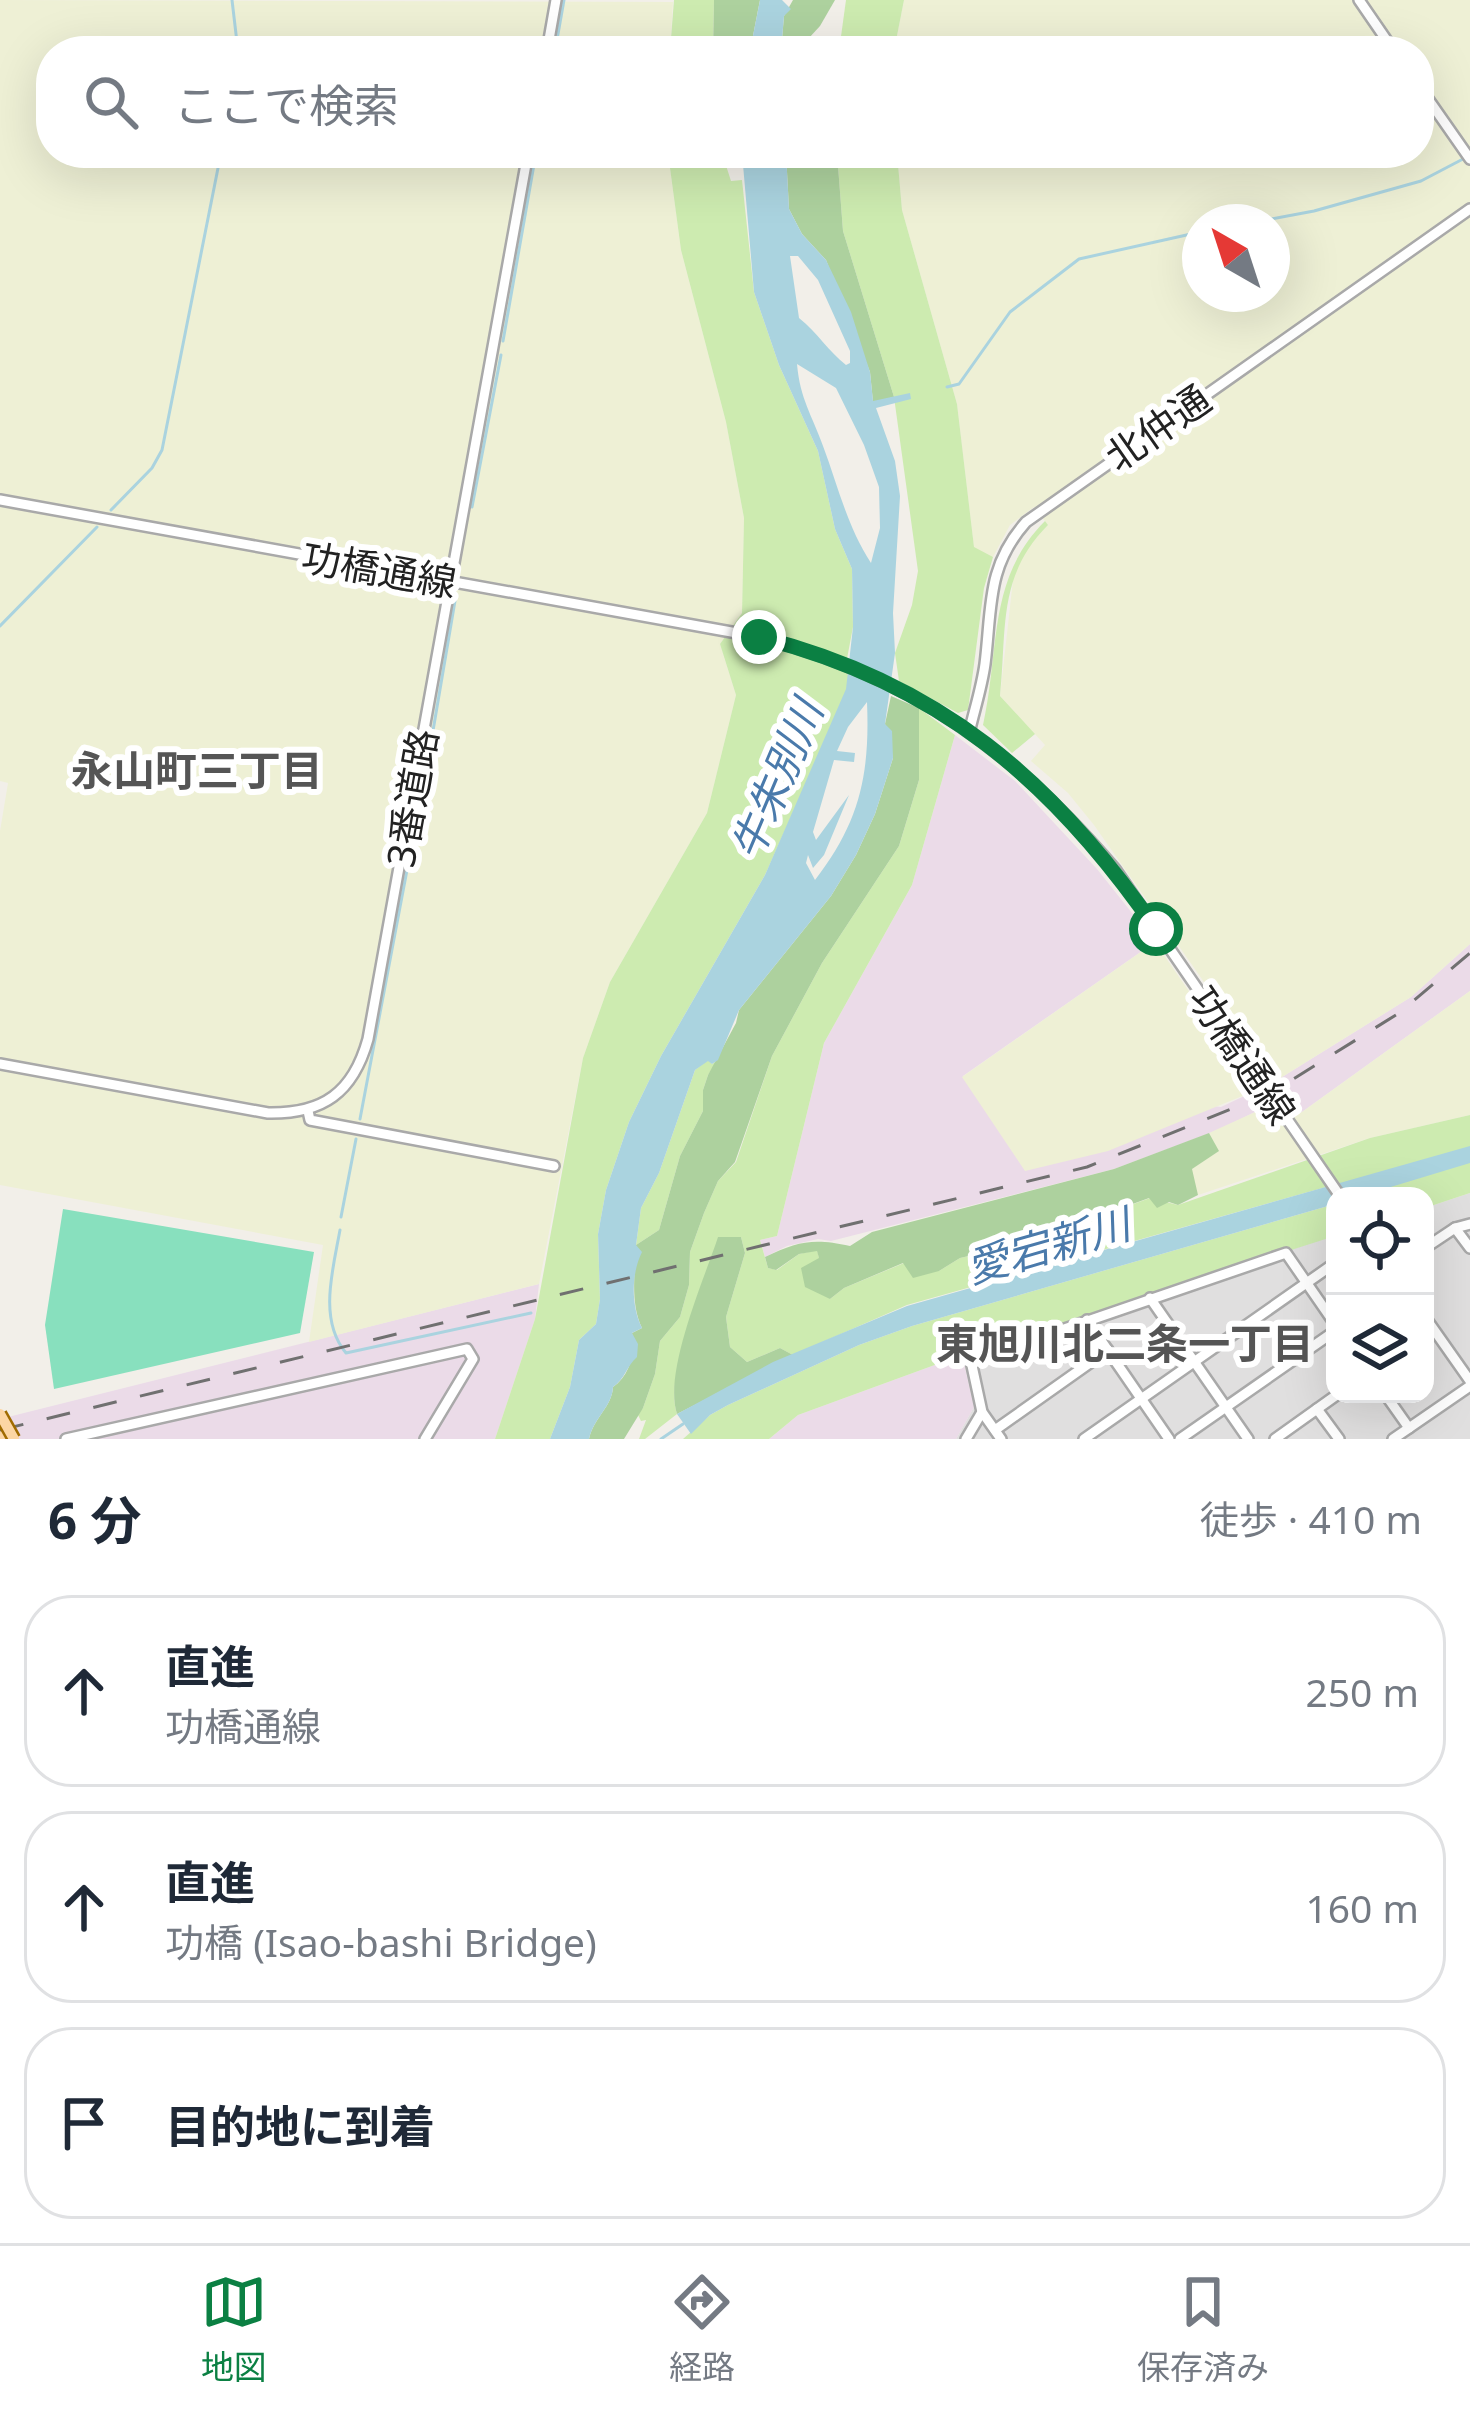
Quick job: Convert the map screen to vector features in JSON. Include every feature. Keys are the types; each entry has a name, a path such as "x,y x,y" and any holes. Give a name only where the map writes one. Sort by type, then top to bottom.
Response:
{"main road":[{"path":"0,1414 14,1439"}],"street":[{"path":"550,36 556,0"},
{"path":"1359,0 1384,36"},
{"path":"1434,107 1468,156"},
{"name":"3番道路","path":"308,1111 342,1089 363,1058 368,1039 525,168"},
{"name":"北仲通","path":"970,730 984,669 994,579 1004,549 1026,522 1470,209"},
{"name":"功橋通線","path":"0,500 759,637 845,664 941,713 970,730 1052,799 1115,869 1334,1187"},
{"path":"0,1064 268,1113 308,1111 310,1120 554,1166"},
{"path":"1434,1242 1470,1224"},
{"path":"1455,1228 1470,1248"},
{"path":"1108,1350 998,1435 982,1412 971,1361 1286,1253 1326,1313"},
{"path":"1084,1439 1326,1269"},
{"path":"1150,1298 1248,1439"},
{"path":"1087,1320 1169,1439"},
{"path":"1393,1439 1470,1384 1434,1330"},
{"path":"1180,1439 1326,1334"},
{"path":"66,1439 467,1349 473,1359 425,1439"},
{"path":"1275,1439 1326,1403"},
{"path":"1391,1403 1409,1428"},
{"path":"1317,1409 1339,1439"},
{"path":"966,1439 982,1412"}],"shaded area":[{"path":"955,735 1015,781 1097,869 1155,942 963,1076 1221,1107 1274,1082 1411,997 1470,944 1470,991 1302,1112 1275,1124 1263,1108 1114,1169 831,1241 787,1246 765,1257 760,1240 777,1236 824,1043 912,885"},
{"path":"1470,1193 1470,1439 956,1439 974,1407 962,1355 1326,1237 1326,1403 1434,1403 1434,1205"},
{"path":"539,1284 535,1319 495,1439 0,1439 0,1419"},
{"path":"962,1355 974,1407 956,1439 769,1439 798,1415"}],"green space":[{"path":"0,0 673,2 671,36 36,36 36,168 670,168 681,250 726,422 744,518 742,613 720,644 736,695 707,813 610,982 583,1058 539,1284 309,1342 323,1245 0,1185 0,831 8,783 0,781"},
{"path":"674,0 714,0 713,36 671,36"},
{"path":"714,0 760,0 753,36 713,36"},
{"path":"793,0 835,0 811,36 782,36 784,16"},
{"path":"846,0 904,0 897,36 841,36"},
{"path":"904,0 1470,0 1470,944 1411,997 1274,1082 1094,825 1068,793 1031,761 1045,745 1000,696 1014,571 1026,547 1048,525 1034,507 1010,525 993,557 974,548 957,404 902,210 898,168 1434,168 1434,36 897,36"},
{"path":"670,168 727,168 731,181 742,180 754,292 779,365 818,451 835,529 852,569 853,627 846,664 857,669 765,875 661,1056 629,1122 606,1190 598,1234 596,1324 579,1340 570,1387 550,1439 495,1439 535,1319 583,1058 610,982 707,813 736,695 720,644 742,613 744,518 726,422 681,250"},
{"path":"787,168 838,168 843,231 894,397 873,402 870,372 826,260 802,234 789,209"},
{"path":"838,168 898,168 902,210 957,404 974,547 993,557 984,588 968,710 958,713 899,681 895,653 918,571 894,397 843,231"},
{"path":"1045,521 1048,525 1032,544 1012,584 1005,626 1000,696 1035,734 1012,753 983,725 1004,591 1026,543"},
{"path":"891,696 919,708 919,780 899,846 822,963 772,1056 735,1162 718,1181 704,1213 690,1252 689,1285 680,1317 660,1341 643,1408 624,1439 589,1439 613,1387 628,1370 632,1333 642,1328 635,1298 636,1245 659,1230 680,1156 703,1111 708,1075 739,1010 831,896 875,814 893,758 885,724"},
{"path":"919,708 955,735 912,885 824,1043 777,1236 760,1240 768,1268 777,1270 799,1254 817,1250 830,1299 844,1288 904,1263 939,1271 960,1258 1029,1242 1150,1198 1178,1205 1370,1138 1470,1115 1470,1193 1434,1205 1434,1187 1326,1187 907,1305 793,1355 780,1348 747,1362 730,1347 726,1317 745,1253 741,1237 684,1348 674,1394 677,1414 639,1439 646,1420 641,1421 637,1413 655,1374 660,1341 680,1317 689,1285 690,1252 704,1213 718,1181 736,1162 772,1056 822,963 899,846 919,780"},
{"path":"1155,942 1257,1090 1108,1151 1025,1171 962,1077"},
{"path":"1470,991 1470,1115 1370,1138 1198,1195 1191,1169 1218,1151 1209,1133 1264,1108 1275,1124 1302,1112"},
{"path":"708,1060 712,1064 718,1060 708,1075 703,1111 680,1156 659,1230 636,1245 641,1208 659,1173 695,1070"},
{"path":"1209,1133 1219,1151 1192,1169 1198,1195 1178,1205 1169,1202 1157,1208 1149,1198 1029,1242 960,1258 939,1271 913,1278 903,1263 844,1288 830,1299 805,1287 801,1268 819,1258 817,1251 799,1254 776,1270 768,1268 765,1257 797,1244 850,1246 872,1232 1114,1169"},
{"path":"1326,1207 1326,1239 962,1355 798,1415 769,1439 683,1439 728,1405 912,1326"},
{"path":"63,1209 314,1252 300,1333 54,1389 45,1325"},
{"path":"718,1237 741,1237 745,1253 726,1317 730,1347 747,1362 780,1348 793,1355 677,1414 674,1396 680,1351"}],"water":[{"path":"760,0 782,0 791,9 784,16 782,36 753,36"},
{"name":"牛朱別川","path":"743,168 787,168 789,209 802,234 826,260 851,312 870,372 873,401 910,393 911,399 876,408 895,461 900,496 895,653 885,724 892,731 893,758 875,814 831,896 739,1010 718,1060 695,1070 659,1173 641,1208 636,1245 642,1252 634,1290 642,1328 632,1333 638,1344 637,1357 613,1387 589,1439 550,1439 570,1387 579,1340 596,1324 598,1234 606,1190 629,1122 661,1056 765,875 846,689 853,627 852,569 835,529 818,451 779,365 754,292","holes":["790,256 798,256 818,280 850,351 846,365 799,318","797,364 836,388 864,445 879,487 880,528 871,563 849,520 804,397","867,702 859,796 843,838 815,880 806,863 808,855 813,868 824,855 849,795 816,840 813,832 834,760 854,762 855,753 837,751"]},
{"path":"1470,1146 1470,1163 1391,1187 1326,1187 1326,1207 859,1345 728,1405 691,1434 677,1414 773,1362 907,1306"}],"waterway":[{"path":"232,0 236,36"},
{"path":"558,36 564,0"},
{"path":"1290,216 1421,181 1463,159"},
{"path":"111,510 152,468 162,450 218,168"},
{"path":"503,341 533,168"},
{"path":"947,387 959,384 1010,312 1079,259 1182,236"},
{"path":"472,507 501,355"},
{"path":"0,626 97,527"},
{"path":"425,778 456,595"},
{"path":"411,849 423,789"},
{"path":"360,1119 407,870"},
{"path":"341,1217 356,1139"},
{"path":"340,1230 330,1310 337,1340 346,1353 531,1313"},
{"name":"愛宕新川","path":"661,1439 683,1424"}],"railway":[{"path":"0,1430 1087,1167 1271,1093 1399,1013 1470,953"}],"district":[{"name":"永山町三丁目","path":"197,771"},
{"name":"東旭川北二条一丁目","path":"1125,1344"}],"route":[{"path":"759,637 845,664 970,730 1052,799 1084,833 1156,929"}]}
